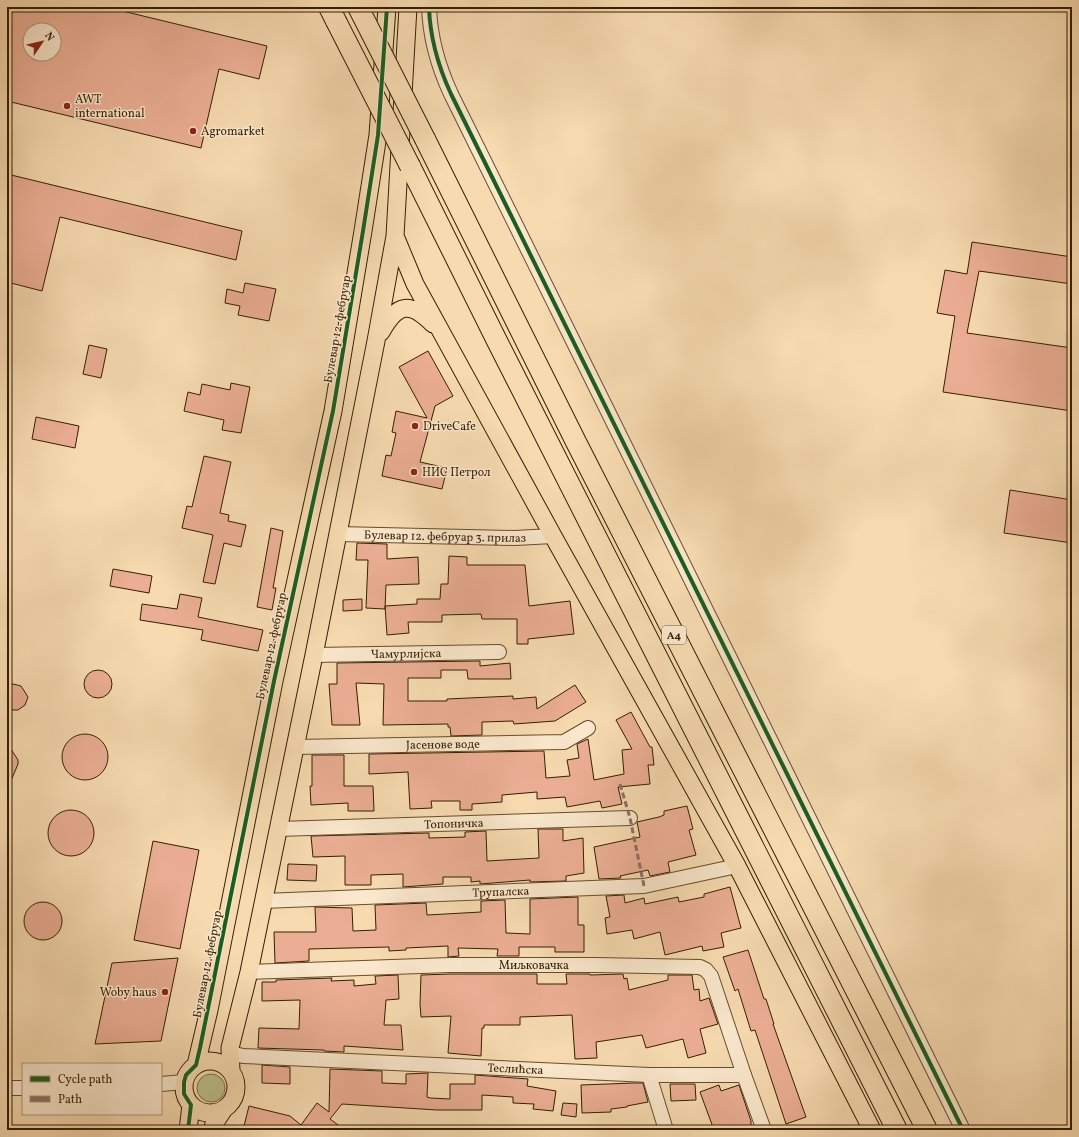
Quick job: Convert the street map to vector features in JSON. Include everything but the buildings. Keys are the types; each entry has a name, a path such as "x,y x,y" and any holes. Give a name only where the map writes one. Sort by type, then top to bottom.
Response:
{"highway":[{"name":"A4","path":"358,7 426,139 576,442 927,1130"},
{"name":"A4","path":"333,14 897,1130"}],"main road":[{"name":"Булевар 12. фебруар","path":"196,1064 285,628 333,411 364,231 378,135 387,7"},
{"path":"212,1130 214,1124 234,1096 235,1079 231,1071 230,1053 249,972 314,655 376,341 395,236 408,7"},
{"path":"395,236 415,284 553,536 737,866 872,1130"},
{"path":"376,341 392,315 402,308 408,308 419,312 444,335"},
{"path":"224,1109 207,1113 198,1111 191,1105 184,1094 184,1082 186,1075 196,1064 203,1061 218,1062 231,1071"},
{"path":"188,1130 191,1105"}],"street":[{"path":"429,7 434,45 440,68 451,94 963,1130"},
{"name":"Булевар 12. фебруар 3. прилаз","path":"338,534 515,538 553,536"},
{"name":"Чамурлијска","path":"314,655 499,652"},
{"name":"Јасенове воде","path":"295,747 564,742 588,728"},
{"name":"Топоничка","path":"278,829 630,818"},
{"name":"Трупалска","path":"263,901 644,886 737,866"},
{"name":"Миљковачка","path":"249,972 450,965 596,965 700,968 706,970 711,976 744,1075"},
{"name":"Теслићска","path":"230,1053 243,1056 649,1075 744,1075"},
{"path":"649,1075 666,1130"},
{"path":"744,1075 764,1130"},
{"path":"162,1084 184,1082"},
{"path":"7,1088 22,1088"}],"green space":[{"path":"211,1074 221,1078 225,1088 221,1098 211,1102 201,1098 197,1088 201,1078"}],"marked path":[{"path":"620,784 630,818 644,886"}],"cycle path":[{"path":"188,1130 191,1105 184,1094 184,1082 186,1075 196,1065 200,1048 274,681 333,411 378,135 387,7"},
{"path":"429,7 433,41 442,73 451,94 963,1130"}],"place":[{"name":"AWT international","path":"67,106"},
{"name":"Agromarket","path":"193,131"},
{"name":"DriveCafe","path":"415,426"},
{"name":"НИС Петрол","path":"414,472"},
{"name":"Woby haus","path":"165,992"}]}
